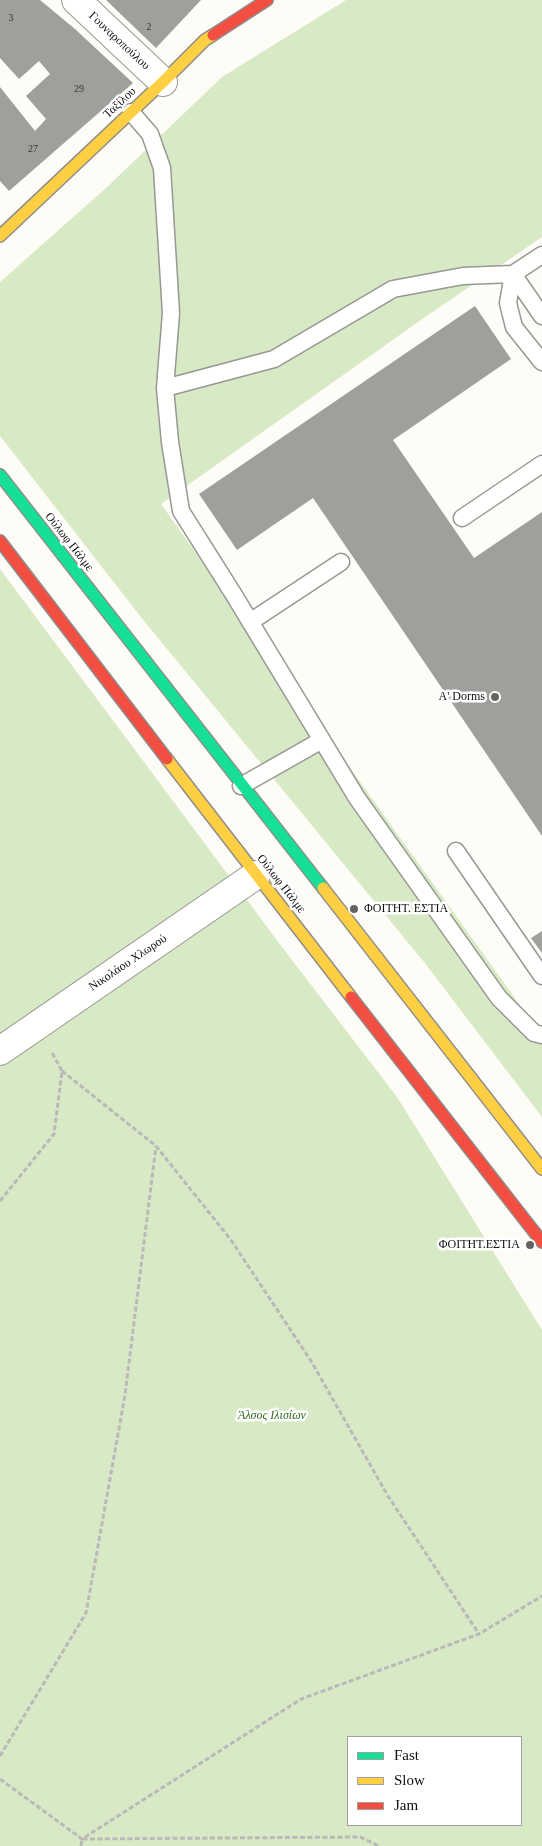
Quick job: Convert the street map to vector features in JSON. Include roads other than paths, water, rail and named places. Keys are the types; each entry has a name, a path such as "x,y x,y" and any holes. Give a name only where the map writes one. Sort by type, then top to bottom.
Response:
{"main road":[{"name":"Ταξίλου","path":"0,236 163,82 204,40 267,0"},
{"name":"Ούλωφ Πάλμε","path":"0,475 542,1169"},
{"name":"Ούλωφ Πάλμε","path":"0,542 542,1242"}],"street":[{"name":"Γουναροπούλου","path":"76,0 163,82"},
{"path":"204,40 239,0"},
{"name":"Νικολάου Χλωρού","path":"0,1051 256,875"}],"lane":[{"path":"131,112 150,134 162,168 171,313 166,388 170,442 181,511 357,798 499,998 534,1033 542,1035"},
{"path":"166,388 274,359 393,289 463,276 513,274 542,255"},
{"path":"513,274 542,316"},
{"path":"513,274 508,303 514,327 542,362"},
{"path":"462,518 542,464"},
{"path":"250,622 341,562"},
{"path":"241,786 322,740"},
{"path":"456,851 542,976"}],"place":[{"name":"A' Dorms","path":"495,697"},
{"name":"ΦΟΙΤΗΤ. ΕΣΤΙΑ","path":"354,909"},
{"name":"ΦΟΙΤΗΤ.ΕΣΤΙΑ","path":"530,1245"}],"park label":[{"name":"Άλσος Ιλισίων","path":"272,1416"}]}
